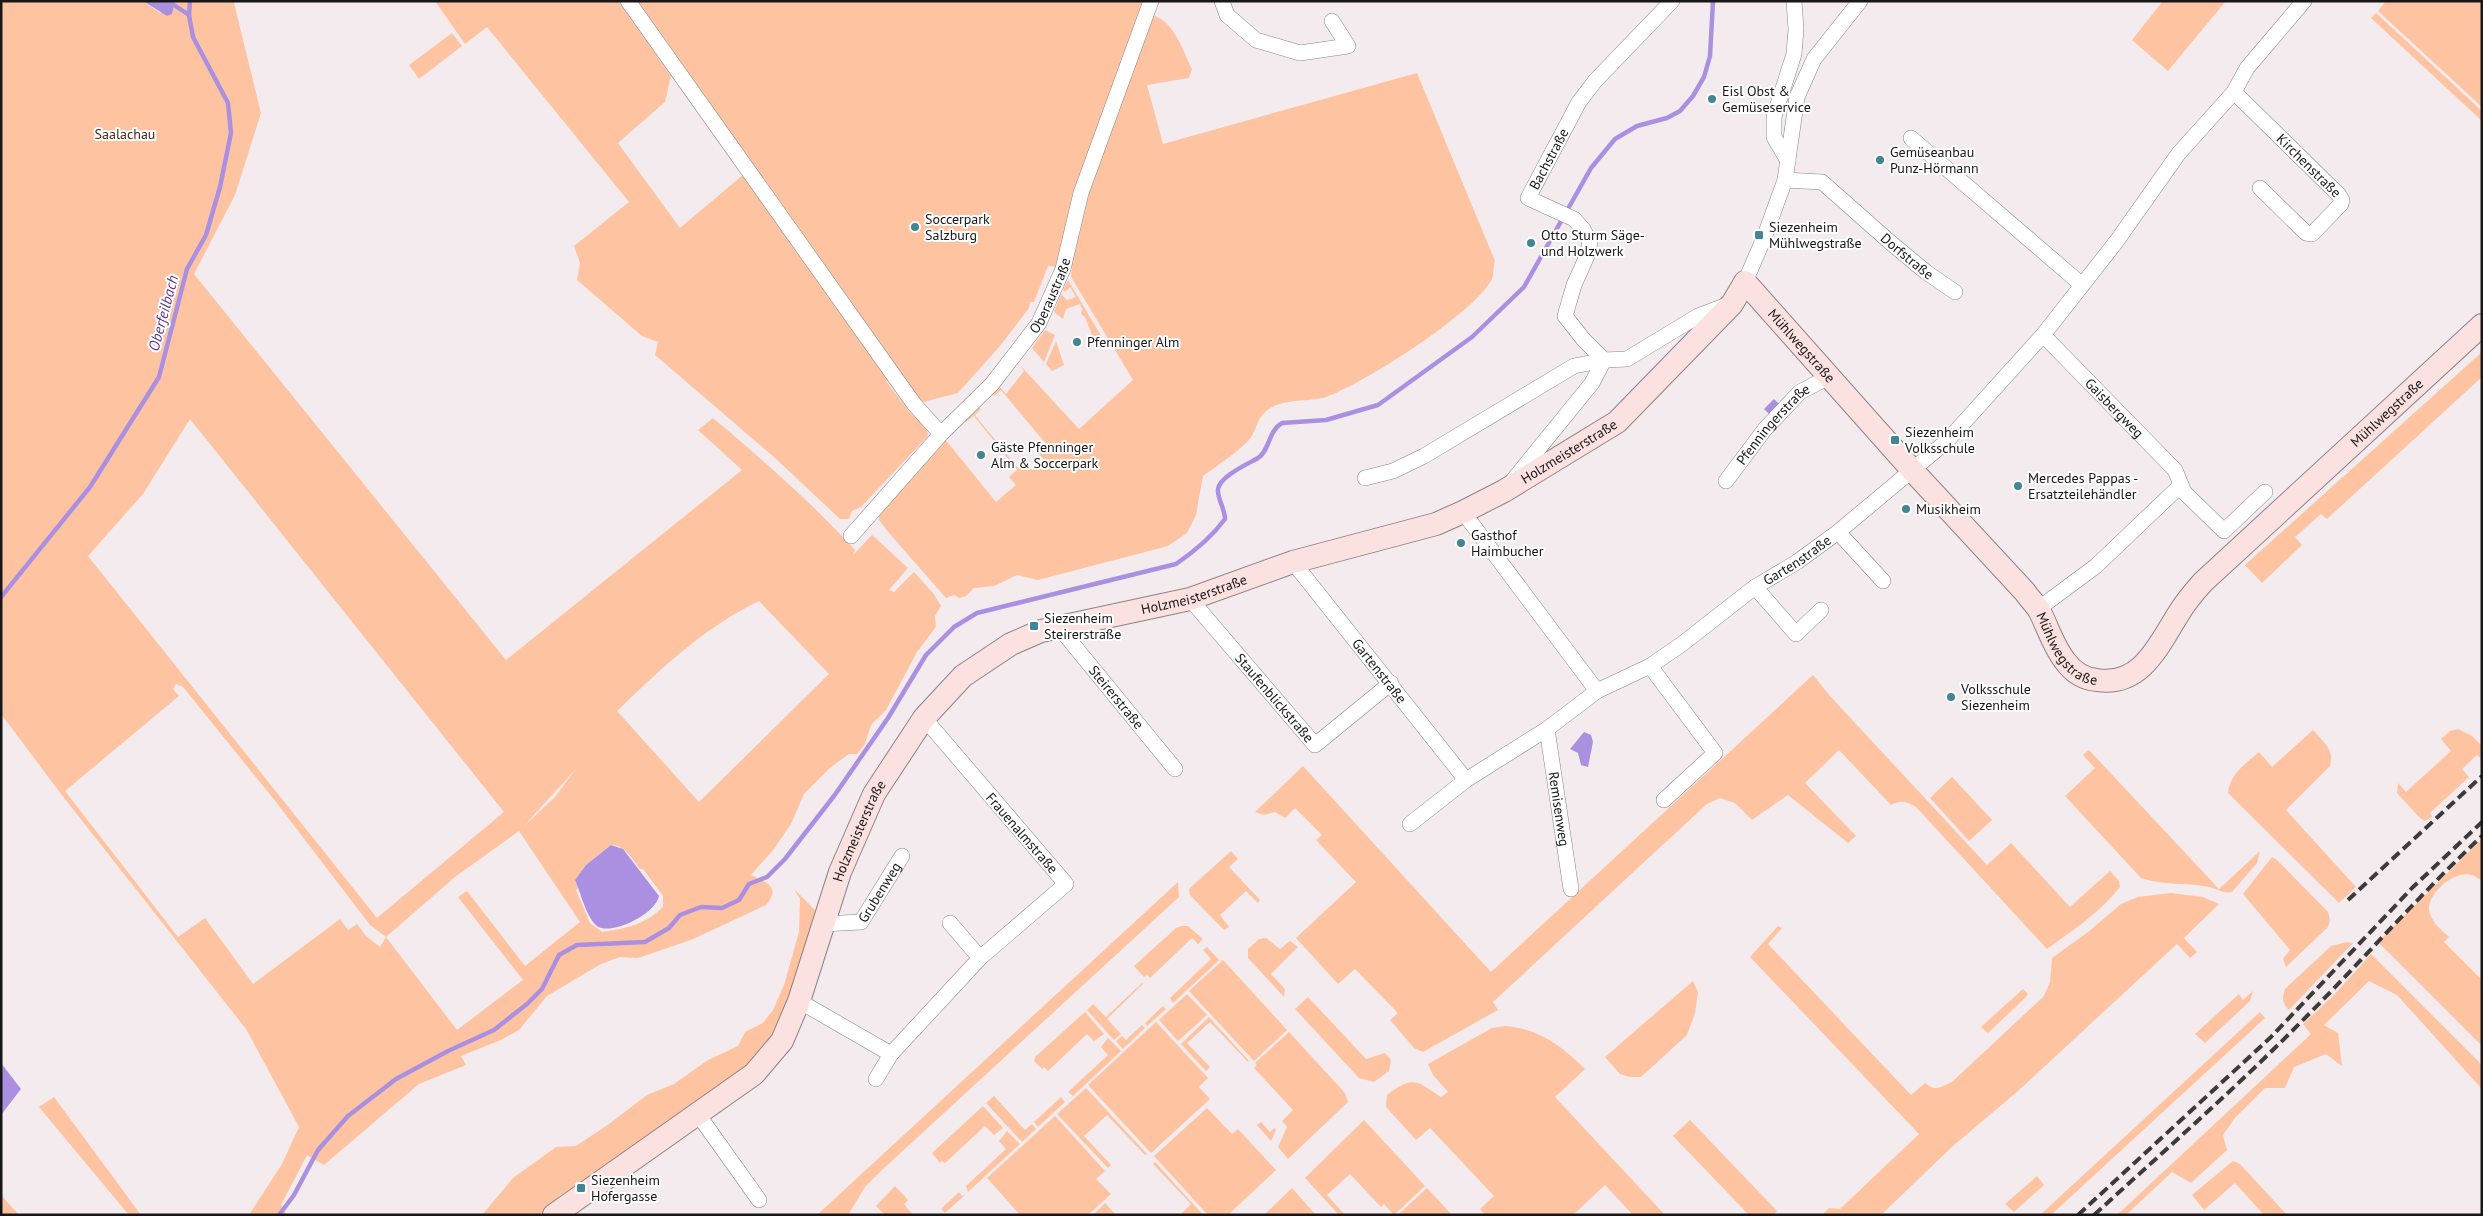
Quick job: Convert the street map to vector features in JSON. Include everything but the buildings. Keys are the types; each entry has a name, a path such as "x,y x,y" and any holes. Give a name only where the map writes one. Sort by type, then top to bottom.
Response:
{"street":[{"path":"628,1 914,404 941,434"},
{"name":"Oberaustraße","path":"851,536 941,434 992,384 1039,323 1056,289 1069,249 1081,193 1151,1"},
{"path":"1222,1 1227,15 1256,40 1300,53 1348,46 1332,21"},
{"name":"Bachstraße","path":"1604,360 1583,339 1565,316 1574,285 1587,256 1590,242 1583,229 1574,220 1528,198 1579,102 1595,81 1672,1"},
{"path":"1788,161 1774,137 1774,117 1794,54 1796,29 1794,1"},
{"path":"1745,282 1786,180 1797,96 1814,59 1860,1"},
{"path":"1913,470 1947,441 2042,335 2116,242 2179,152 2234,92 2247,68 2304,1"},
{"name":"Kirchenstraße","path":"2234,92 2342,200 2341,204 2312,234 2306,233 2260,188"},
{"path":"1911,138 2081,284"},
{"name":"Dorfstraße","path":"1786,180 1822,182 1891,244 1955,292"},
{"name":"Holzmeisterstraße","path":"554,1215 754,1074 782,1041 799,1001 840,872 874,794 924,718 957,682 982,661 1011,644 1058,626 1190,599 1293,562 1436,524 1463,512 1504,491 1617,422 1732,304 1745,282"},
{"name":"Mühlwegstraße","path":"1745,282 2038,609 2055,646 2065,662 2077,673 2090,680 2107,682 2124,678 2139,671 2149,661 2180,612 2203,582 2482,325"},
{"path":"1365,478 1393,472 1424,456 1574,366 1604,360 1627,359 1698,316 1732,304"},
{"name":"Gaisbergweg","path":"2042,335 2175,470 2184,492 2224,531 2264,492"},
{"path":"1504,491 1592,383 1604,360"},
{"name":"Pfenningerstraße","path":"1726,481 1764,428 1800,392 1829,377"},
{"name":"Gartenstraße","path":"1410,824 1466,780 1547,730 1597,691 1650,666 1755,587 1797,562 1838,532 1913,470"},
{"path":"2038,609 2096,566 2181,484"},
{"path":"1463,512 1597,691"},
{"name":"Gartenstraße","path":"1838,532 1883,581"},
{"name":"Gartenstraße","path":"1293,562 1391,683 1466,780"},
{"name":"Gartenstraße","path":"1755,587 1796,634 1821,610"},
{"name":"Staufenblickstraße","path":"1190,599 1314,745 1391,683"},
{"name":"Steirerstraße","path":"1058,626 1175,769"},
{"path":"1650,666 1715,753 1664,800"},
{"name":"Frauenalmstraße","path":"876,1079 891,1054 980,958 1066,884 924,718"},
{"name":"Remisenweg","path":"1547,730 1571,889"},
{"name":"Grubenweg","path":"822,924 861,922 902,856"},
{"path":"950,923 980,958"},
{"path":"799,1001 891,1054"},
{"path":"697,1113 759,1200"}],"green space":[{"name":"Saalachau","path":"1,1 143,1 160,13 175,5 175,1 237,1 234,3 261,113 235,195 194,274 506,660 742,470 698,430 713,418 804,498 855,550 853,555 872,535 908,568 889,590 894,592 914,572 933,593 941,606 935,616 936,627 917,652 886,710 871,725 865,744 857,754 849,754 830,768 804,794 791,824 774,849 751,875 766,883 772,889 771,899 766,905 691,940 638,958 620,957 601,964 547,996 519,1030 501,1040 461,1056 466,1065 419,1084 324,1165 307,1155 281,1205 287,1215 249,1215 282,1164 299,1127 246,1029 61,794 1,714","holes":["190,419 504,812 377,918 88,556 143,494","759,601 829,674 699,802 617,711 666,665 719,624","176,684 183,687 276,802 370,925 386,937 380,947 366,936 357,924 348,930 340,919 253,984 205,918 178,937 65,791 179,696 173,689","575,770 555,797 523,827","519,831 580,922 525,966 467,891 458,897 523,980 457,1030 386,937 455,877","611,845 620,847 640,869 643,869 663,896 663,907 649,918 635,925 602,932 590,923 576,890 579,888 575,880 586,865"]},
{"path":"435,1 618,1 671,76 665,102 618,143 680,228 744,174 888,374 886,381 908,410 927,428 928,436 861,507 852,511 849,519 840,519 775,458 655,355 658,342 642,336 577,280 580,263 574,246 629,202 487,27 465,44"},
{"path":"634,1 1154,1 1149,14 1158,17 1171,28 1181,44 1192,69 1189,78 1147,85 1163,144 1417,73 1495,261 1492,279 1482,293 1442,328 1365,378 1326,397 1286,402 1272,407 1265,412 1248,441 1203,476 1196,515 1187,533 1168,546 1038,580 1017,575 994,586 974,588 966,596 960,598 954,595 946,598 889,533 879,520 879,511 944,438 996,502 1016,485 1009,477 1017,470 974,416 966,422 963,419 978,406 981,409 975,415 1018,468 1025,462 1032,470 1044,460 1037,452 1046,444 1001,390 994,396 992,394 1000,387 1006,394 1024,371 1018,363 1079,429 1133,380 1071,277 1072,265 1060,259 1057,267 1048,266 1034,302 1030,302 1029,308 1000,346 958,393 919,403"},
{"path":"2163,1 2226,1 2168,71 2132,40"},
{"path":"2386,1 2482,1 2482,107 2378,11"},
{"path":"2376,13 2482,111 2482,121 2371,18"},
{"path":"452,33 462,46 419,79 409,65"},
{"path":"1068,280 1103,339 1095,343 1085,317 1081,314 1080,304 1066,309 1063,319 1054,312 1061,294 1067,300 1076,297 1070,287 1065,292 1063,290"},
{"path":"1045,330 1055,335 1044,362 1032,348"},
{"path":"1056,341 1064,365 1052,371 1046,364"},
{"path":"2482,352 2482,377 2327,519 2321,514 2295,537 2302,545 2262,583 2245,565"},
{"path":"1813,675 1830,696 1987,865 2011,843 2070,907 2110,871 2119,881 2120,887 2095,913 2047,949 1916,807 1903,802 1891,805 1839,750 1805,783 1856,836 1848,843 1788,795 1752,820 1735,803 1720,798 1707,804 1493,1002 1498,1010 1423,1052 1414,1048 1390,1020 1398,1013 1355,969 1338,984 1296,938 1356,882 1316,840 1322,835 1295,808 1285,818 1275,812 1264,815 1255,812 1303,766 1491,972"},
{"path":"2458,729 2472,736 2482,746 2482,760 2477,755 2462,769 2469,777 2430,813 2432,817 2425,821 2397,793 2398,783 2406,792 2451,751 2441,739 2450,731"},
{"path":"2313,730 2329,750 2331,755 2330,766 2286,810 2356,887 2339,903 2228,793 2229,786 2235,775 2259,752 2272,767"},
{"path":"2089,750 2219,889 2260,851 2257,863 2232,892 2141,878 2065,796 2095,768 2083,755"},
{"path":"1952,777 1992,820 1969,841 1930,798"},
{"path":"2482,839 2482,881 2473,875 2465,874 2451,879 2444,883 2434,895 2430,901 2429,908 2433,921 2449,937 2444,942 2482,980 2482,1046 2378,942"},
{"path":"1231,851 1238,859 1229,867 1260,900 1258,903 1246,891 1220,915 1229,927 1224,930 1190,895 1189,889"},
{"path":"2272,857 2328,912 2330,920 2328,927 2286,967 2283,959 2290,950 2243,894"},
{"path":"1178,882 1179,897 882,1170 865,1187 848,1215 817,1215"},
{"path":"794,889 820,915 792,1012 761,1062 581,1184 559,1196 559,1201 539,1215 482,1215 513,1178 556,1147 576,1146 647,1095 674,1084 708,1060 738,1046 745,1032 763,1023 773,1010 784,985 799,932 800,899"},
{"path":"2171,893 2203,897 2219,904 2184,938 2197,952 2190,958 2177,944 2018,1091 1953,1146 1881,1215 1822,1215 1829,1208 1840,1209 1919,1134 1750,957 1778,926 1782,928 1768,944 1911,1095 1925,1083 1935,1088 1952,1082 2044,996 2050,982 2052,958 2088,932 2121,904 2138,897"},
{"path":"1188,926 1203,939 1198,944 1192,938 1150,978 1147,975 1144,977 1134,966 1176,928"},
{"path":"1266,938 1280,949 1290,941 1298,947 1271,974 1285,989 1284,997 1248,958 1248,949 1259,939"},
{"path":"2347,942 2353,943 2289,1010 2283,1000 2285,989 2331,946"},
{"path":"1207,947 1219,960 1173,1003 1170,998 1211,959 1203,950"},
{"path":"2371,954 2482,1065 2482,1089 2397,995 2369,981 2324,1025 2338,1033 2342,1066 2326,1054 2294,1067 2285,1088 2265,1088 2235,1118 2223,1135 2227,1150 2191,1183 2172,1172 2126,1215 2117,1215 2311,1034 2303,1024 2333,996"},
{"path":"1223,960 1287,1030 1254,1061 1189,991"},
{"path":"1693,981 1698,992 1695,1013 1687,1035 1641,1077 1630,1077 1620,1074 1605,1057"},
{"path":"1142,983 1107,1019 1121,1034 1114,1040 1087,1010 1093,1004 1106,1017"},
{"path":"2023,989 2028,994 2026,997 1988,1033 1981,1027"},
{"path":"2253,991 2250,1001 2205,1043 2195,1034 2239,994 2243,1000"},
{"path":"1187,994 1207,1015 1178,1041 1159,1020"},
{"path":"1308,997 1366,1059 1385,1053 1391,1060 1389,1071 1374,1082 1359,1078 1295,1009"},
{"path":"1163,1006 1166,1009 1147,1026 1145,1023"},
{"path":"1085,1012 1104,1034 1094,1041 1087,1034 1048,1071 1044,1067 1042,1069 1034,1061 1035,1057"},
{"path":"2260,1012 2265,1018 2051,1215 2040,1215"},
{"path":"1209,1017 1248,1062 1210,1022 1187,1043 1210,1067 1206,1071 1181,1044"},
{"path":"1156,1022 1208,1078 1199,1087 1210,1099 1151,1153 1088,1085"},
{"path":"1142,1025 1145,1028 1123,1049 1116,1041 1122,1036 1126,1040"},
{"path":"1506,1026 1529,1031 1549,1040 1568,1053 1585,1069 1555,1097 1665,1215 1633,1215 1605,1185 1573,1215 1485,1215 1480,1209 1494,1196 1430,1128 1416,1140 1386,1107 1387,1095 1409,1083 1415,1082 1420,1084 1441,1097 1448,1092 1433,1075 1428,1064 1492,1028"},
{"path":"1289,1032 1345,1093 1348,1102 1288,1159 1278,1147 1287,1127 1282,1121 1293,1110 1254,1068 1257,1065 1255,1063"},
{"path":"1108,1038 1121,1051 1073,1096 1068,1092 1108,1055 1101,1047"},
{"path":"1086,1088 1147,1154 1145,1155 1107,1115 1084,1136 1111,1165 1108,1168 1057,1114"},
{"path":"994,1096 1025,1130 1032,1124 1036,1129 1022,1142 986,1103"},
{"path":"54,1097 141,1215 129,1215 39,1107"},
{"path":"1061,1097 1065,1102 1038,1127 1034,1122"},
{"path":"983,1106 1003,1128 994,1135 985,1126 945,1163 942,1161 940,1163 932,1153"},
{"path":"1207,1108 1232,1134 1238,1129 1276,1170 1228,1215 1208,1215 1154,1156"},
{"path":"1055,1116 1105,1171 1096,1179 1111,1194 1088,1215 1020,1215 987,1178"},
{"path":"1364,1120 1425,1186 1394,1215 1384,1204 1381,1207 1350,1174 1327,1195 1345,1215 1339,1215 1305,1178"},
{"path":"1690,1120 1777,1211 1773,1215 1749,1215 1673,1136"},
{"path":"1261,1122 1270,1132 1274,1128 1276,1130 1271,1141 1257,1125"},
{"path":"1007,1131 1020,1144 968,1192 966,1186 1006,1149 999,1141"},
{"path":"2233,1161 2240,1164 2287,1215 2264,1215 2235,1183 2204,1210 2192,1195"},
{"path":"1155,1162 1203,1215 1180,1215 1191,1204 1153,1164"},
{"path":"2037,1176 2044,1185 2014,1212 2005,1204"},
{"path":"895,1186 908,1200 904,1204 913,1215 885,1215 876,1206"},
{"path":"1292,1188 1316,1215 1264,1215"},
{"path":"1427,1188 1452,1215 1401,1215 1400,1213"},
{"path":"959,1192 962,1196 965,1195 945,1213 941,1209"},
{"path":"1,1195 19,1215 1,1215"},
{"path":"1105,1203 1116,1215 1093,1215"}],"shaded area":[{"path":"143,1 175,1 172,14 167,16"},
{"path":"1774,399 1779,404 1769,414 1764,409"},
{"path":"1584,732 1591,735 1593,742 1588,767 1581,765 1578,753 1570,749"},
{"path":"611,845 623,849 659,896 656,903 649,910 631,922 612,928 603,928 597,926 590,917 575,880 586,865"},
{"path":"1,1063 21,1089 1,1115"}],"waterway":[{"path":"168,1 189,15"},
{"name":"Oberfeilbach","path":"1,597 90,487 159,377 187,269 206,235 220,187 231,133 228,103 193,37 189,15 190,1"},
{"path":"279,1215 294,1195 318,1150 348,1116 396,1079 448,1051 494,1030 527,1004 542,989 559,955 577,945 645,942 669,928 680,915 701,907 722,908 739,900 749,884 767,877 785,859 834,796 888,718 926,655 954,627 977,613 1176,564 1202,544 1225,519 1218,492 1220,484 1229,475 1262,455 1277,426 1282,423 1326,420 1378,405 1472,337 1524,287 1591,168 1615,139 1637,126 1667,118 1680,111 1693,96 1704,77 1710,56 1713,1"}],"railway":[{"path":"2348,900 2482,776"},
{"path":"2078,1215 2271,1037 2413,887 2482,822"},
{"path":"2094,1215 2252,1071 2482,836"}],"place":[{"name":"Eisl Obst & Gemüseservice","path":"1712,99"},
{"name":"Gemüseanbau Punz-Hörmann","path":"1880,160"},
{"name":"Soccerpark Salzburg","path":"915,227"},
{"name":"Siezenheim Mühlwegstraße","path":"1759,235"},
{"name":"Otto Sturm Säge- und Holzwerk","path":"1531,243"},
{"name":"Pfenninger Alm","path":"1077,342"},
{"name":"Siezenheim Volksschule","path":"1895,440"},
{"name":"Gäste Pfenninger Alm & Soccerpark","path":"981,455"},
{"name":"Mercedes Pappas - Ersatzteilehändler","path":"2018,486"},
{"name":"Musikheim","path":"1906,509"},
{"name":"Gasthof Haimbucher","path":"1461,543"},
{"name":"Siezenheim Steirerstraße","path":"1034,626"},
{"name":"Volksschule Siezenheim","path":"1951,697"},
{"name":"Siezenheim Hofergasse","path":"581,1188"}]}
